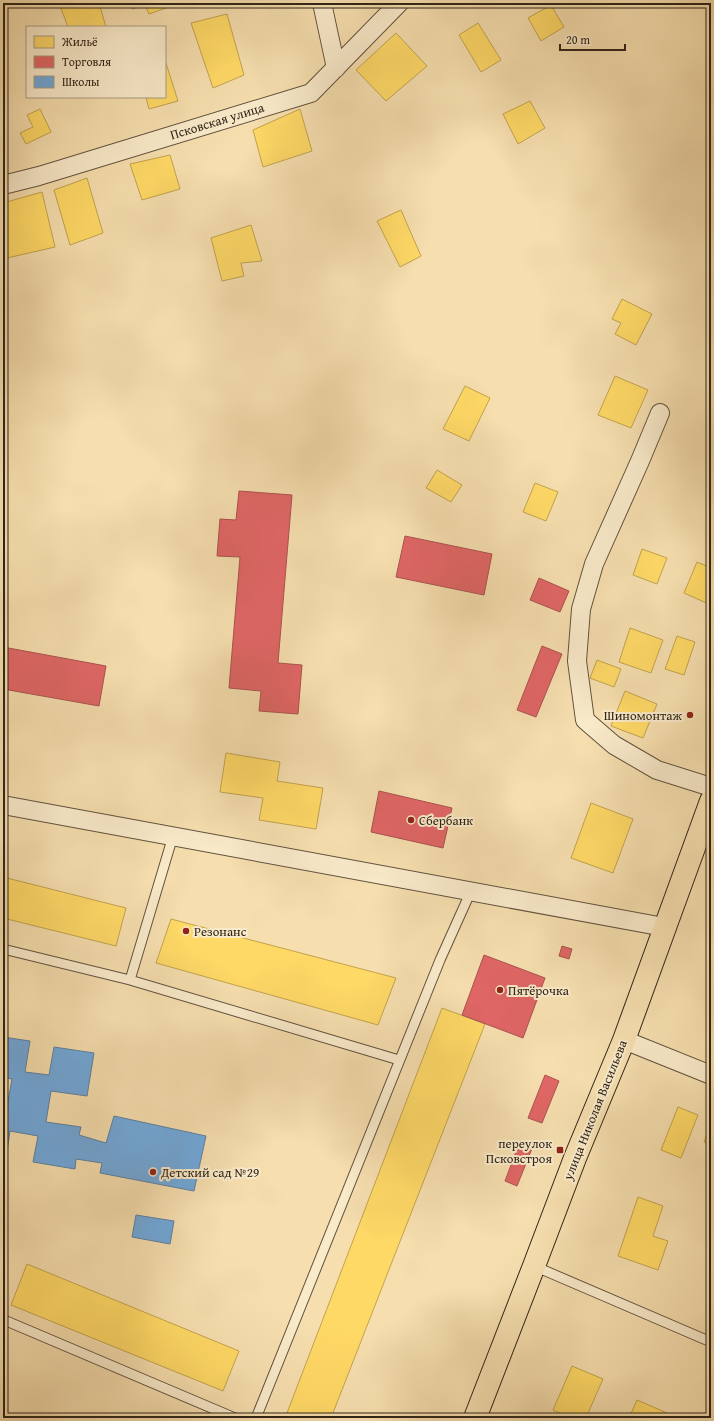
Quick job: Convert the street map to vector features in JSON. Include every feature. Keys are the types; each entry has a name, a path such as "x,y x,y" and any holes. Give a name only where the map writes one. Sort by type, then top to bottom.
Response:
{"main road":[{"name":"улица Николая Васильева","path":"475,1418 574,1158 624,1040 664,927 710,808"}],"street":[{"path":"322,3 336,68"},
{"name":"Псковская улица","path":"3,185 39,176 311,93 399,3"},
{"path":"660,413 594,564 581,609 577,661 585,720 614,745 657,770 711,787"},
{"path":"3,805 664,927"},
{"path":"624,1040 711,1075"}],"lane":[{"path":"130,980 173,836"},
{"path":"256,1418 399,1060 440,960 471,891"},
{"path":"3,949 130,980 399,1060"},
{"path":"534,1266 711,1342"},
{"path":"3,1322 4,1320 235,1418"}],"building: Жильё":[{"path":"59,3 99,3 106,26 68,26"},
{"path":"130,3 167,3 169,7 149,14 145,5 132,9"},
{"path":"551,5 564,27 541,41 528,18"},
{"path":"227,14 244,75 213,88 191,23"},
{"path":"478,23 501,60 481,72 459,35"},
{"path":"396,33 427,66 386,101 356,70"},
{"path":"166,63 178,101 149,109 146,98 166,98"},
{"path":"530,101 545,128 518,144 503,114"},
{"path":"40,109 51,132 26,144 20,133 33,127 27,115"},
{"path":"300,109 312,151 263,167 253,130"},
{"path":"170,155 180,189 142,200 130,164"},
{"path":"87,178 103,233 70,245 54,190"},
{"path":"42,192 55,247 7,258 3,242 3,203"},
{"path":"401,210 421,256 400,267 377,221"},
{"path":"251,225 262,261 241,263 244,276 222,281 211,238"},
{"path":"622,299 652,314 636,345 615,334 621,323 612,319"},
{"path":"615,376 648,390 631,428 598,415"},
{"path":"465,386 490,398 469,441 443,429"},
{"path":"437,470 462,485 451,502 426,488"},
{"path":"535,483 558,492 546,521 523,512"},
{"path":"642,549 667,558 657,584 633,575"},
{"path":"697,562 711,568 711,605 684,593"},
{"path":"630,628 663,640 651,673 619,662"},
{"path":"677,636 695,642 684,675 665,669"},
{"path":"597,660 621,669 614,687 590,678"},
{"path":"625,691 657,704 643,738 611,726"},
{"path":"226,753 280,762 277,781 323,788 316,829 259,820 263,798 220,792"},
{"path":"591,803 633,819 613,873 571,858"},
{"path":"3,877 126,908 116,946 3,918"},
{"path":"171,919 396,978 378,1025 156,963"},
{"path":"442,1008 485,1024 331,1418 300,1418 287,1413"},
{"path":"678,1107 698,1115 681,1158 661,1150"},
{"path":"711,1123 711,1145 704,1142"},
{"path":"638,1197 663,1206 653,1236 668,1241 658,1270 618,1256"},
{"path":"27,1264 239,1351 223,1391 11,1305"},
{"path":"572,1366 603,1379 586,1418 571,1418 553,1410"},
{"path":"637,1400 667,1413 665,1418 629,1418"}],"building: Торговля":[{"path":"239,491 292,495 278,663 302,665 298,714 259,711 261,691 229,688 240,557 217,556 220,519 236,520"},
{"path":"405,536 492,554 484,595 396,577"},
{"path":"539,578 569,591 560,612 530,600"},
{"path":"542,646 562,654 536,717 517,710"},
{"path":"3,647 106,666 99,706 3,689"},
{"name":"Сбербанк","path":"379,791 452,808 443,848 371,832"},
{"path":"562,946 572,949 569,959 559,956"},
{"path":"484,955 545,978 523,1038 462,1015"},
{"path":"545,1075 559,1081 542,1123 528,1118"},
{"path":"520,1141 533,1146 517,1186 505,1181"}],"building: Школы":[{"path":"3,1037 30,1041 25,1072 49,1075 54,1047 94,1053 87,1096 51,1091 46,1122 81,1127 79,1135 106,1143 114,1116 206,1136 194,1191 100,1173 102,1163 76,1159 75,1169 33,1162 38,1136 10,1131 6,1158 3,1158 3,1117 5,1118 12,1079 3,1077"},
{"path":"136,1215 174,1221 170,1244 132,1237"}],"place":[{"name":"Шиномонтаж","path":"690,715"},
{"name":"Сбербанк","path":"411,820"},
{"name":"Резонанс","path":"186,931"},
{"name":"Пятёрочка","path":"500,990"},
{"name":"переулок Псковстроя","path":"560,1150"},
{"name":"Детский сад №29","path":"153,1172"}]}
